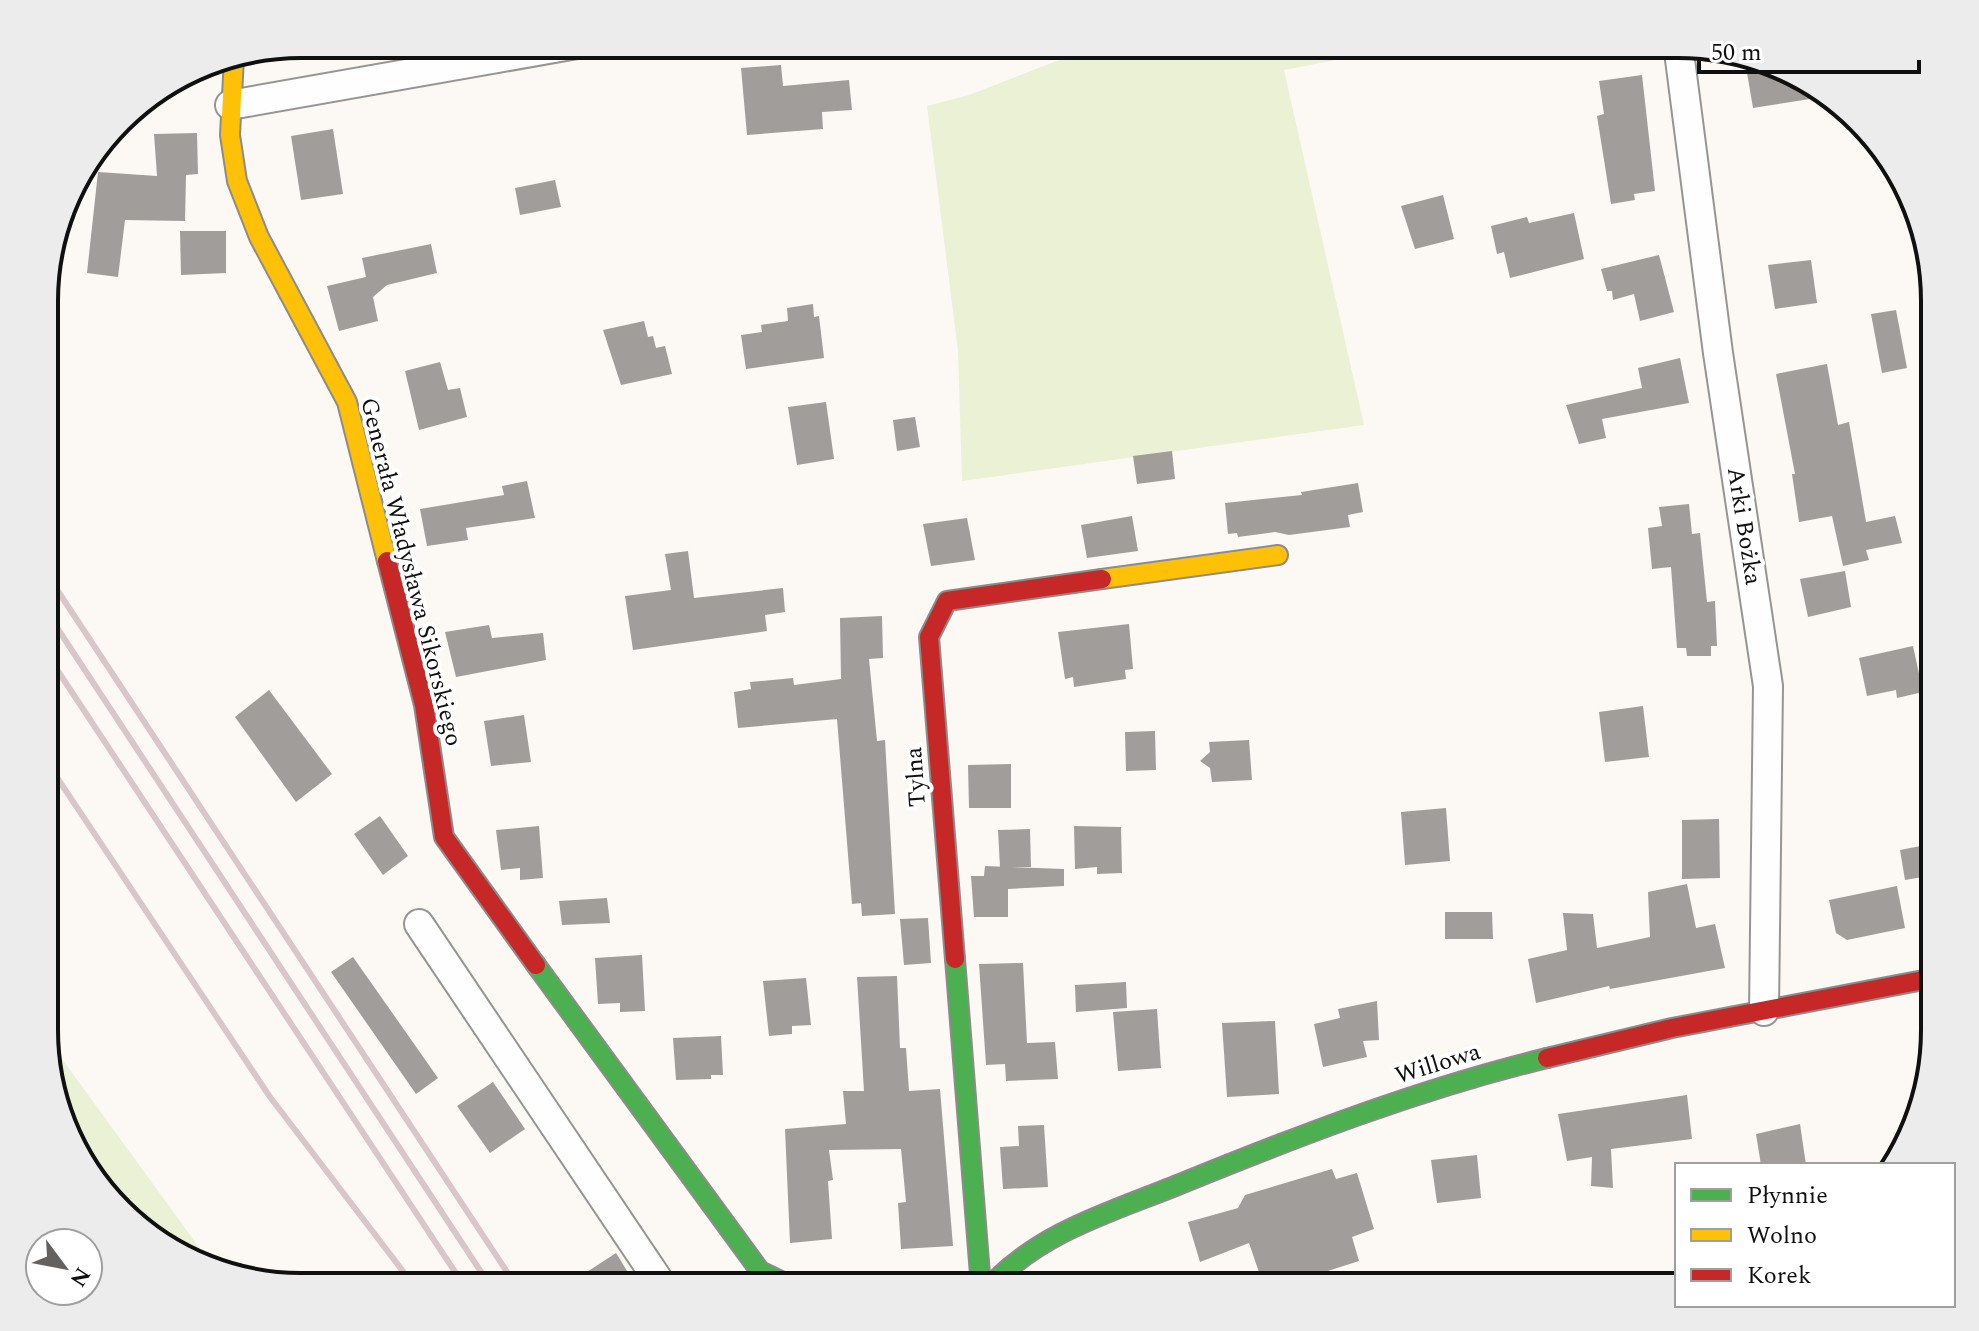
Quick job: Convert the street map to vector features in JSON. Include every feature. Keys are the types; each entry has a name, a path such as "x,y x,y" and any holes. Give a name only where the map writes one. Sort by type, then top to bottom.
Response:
{"street":[{"path":"230,105 497,58"},
{"name":"Arki Bożka","path":"1680,58 1718,353 1768,686 1764,1011"},
{"name":"Generała Władysława Sikorskiego","path":"233,68 230,105 236,177 249,214 330,361 347,402 424,705 444,837 717,1216 763,1273"},
{"name":"Tylna","path":"980,1273 929,637 947,601 1278,555"},
{"path":"419,924 653,1273"},
{"name":"Willowa","path":"1002,1272 1010,1264 1059,1234 1221,1167 1391,1103 1574,1050 1920,981"}],"green space":[{"path":"1064,58 1347,58 1284,70 1364,425 962,481 958,351 927,106 969,95"},
{"path":"60,1056 201,1250 166,1232 141,1213 108,1178 76,1123 66,1093"}],"building":[{"path":"781,65 783,86 849,80 852,110 822,112 823,129 747,135 741,68"},
{"path":"1746,68 1771,76 1812,99 1753,108"},
{"path":"1642,75 1655,191 1634,194 1635,200 1611,204 1597,116 1604,114 1599,81"},
{"path":"333,129 343,194 301,200 291,136"},
{"path":"197,133 198,174 186,175 185,221 125,220 118,277 87,273 98,172 157,176 154,134"},
{"path":"555,180 561,207 520,215 515,188"},
{"path":"1443,195 1454,239 1415,249 1401,206"},
{"path":"1574,213 1584,259 1510,278 1504,252 1497,254 1491,226 1527,217 1529,223"},
{"path":"180,231 226,231 226,273 181,275"},
{"path":"431,244 437,273 387,285 373,297 378,321 339,331 327,286 366,277 362,258"},
{"path":"1659,255 1674,312 1640,321 1634,294 1613,300 1601,269"},
{"path":"1811,260 1817,303 1775,309 1768,265"},
{"path":"813,304 814,317 819,316 824,358 746,369 741,335 762,332 761,325 788,321 787,308"},
{"path":"1896,310 1907,368 1882,373 1871,314"},
{"path":"644,321 648,337 653,336 656,348 665,346 672,374 621,385 603,330"},
{"path":"1680,358 1689,403 1602,419 1606,438 1579,444 1566,405 1642,388 1638,368"},
{"path":"440,362 448,390 460,388 467,417 419,430 405,371"},
{"path":"1827,364 1838,425 1849,422 1866,522 1895,516 1902,543 1866,550 1869,560 1843,566 1832,516 1799,522 1792,474 1795,474 1776,374"},
{"path":"826,402 834,459 797,465 788,407"},
{"path":"915,417 920,447 897,451 893,420"},
{"path":"1172,451 1175,479 1137,484 1133,456"},
{"path":"527,481 535,518 466,528 468,540 427,546 420,509 504,495 502,486"},
{"path":"1358,483 1363,512 1348,515 1350,527 1289,535 1275,532 1238,537 1237,533 1228,534 1225,503 1302,495 1301,492"},
{"path":"1689,504 1692,534 1700,533 1707,602 1715,601 1717,646 1711,646 1711,656 1687,656 1686,648 1677,648 1671,567 1652,569 1648,528 1662,526 1659,507"},
{"path":"1132,516 1138,551 1087,558 1081,525"},
{"path":"967,518 975,560 931,566 923,524"},
{"path":"688,551 694,598 783,588 785,612 765,615 767,631 633,650 625,596 671,590 665,554"},
{"path":"1845,571 1851,607 1808,617 1800,579"},
{"path":"882,616 883,658 869,659 877,741 885,740 895,914 862,916 861,903 852,904 837,719 738,728 734,692 751,689 750,682 793,678 794,685 841,679 840,618"},
{"path":"1129,624 1133,669 1125,670 1126,679 1074,687 1073,677 1065,679 1058,632"},
{"path":"489,625 492,638 543,633 546,660 456,677 445,632"},
{"path":"1913,646 1920,693 1897,698 1896,690 1867,696 1859,658"},
{"path":"269,690 332,774 296,802 235,717"},
{"path":"1643,706 1649,757 1605,762 1599,712"},
{"path":"524,715 531,762 491,766 484,721"},
{"path":"1155,731 1156,770 1126,771 1125,732"},
{"path":"1249,740 1252,780 1212,782 1210,768 1200,761 1210,752 1209,742"},
{"path":"1011,764 1011,808 969,808 968,765"},
{"path":"1446,808 1450,861 1405,865 1401,812"},
{"path":"380,816 408,856 383,875 354,834"},
{"path":"1719,819 1720,878 1682,879 1682,820"},
{"path":"539,826 543,878 520,880 520,868 501,870 496,830"},
{"path":"1074,826 1121,827 1122,873 1097,874 1097,867 1075,869"},
{"path":"1030,829 1031,867 1000,867 998,830"},
{"path":"1920,846 1920,877 1905,880 1900,850"},
{"path":"985,866 1064,869 1064,886 1008,889 1008,917 974,917 971,876 984,876"},
{"path":"1687,884 1696,928 1715,924 1725,968 1610,989 1609,986 1536,1003 1528,959 1567,950 1563,913 1593,914 1597,948 1650,937 1648,892"},
{"path":"1897,886 1905,928 1847,940 1836,933 1829,900"},
{"path":"607,898 610,923 562,925 559,901"},
{"path":"1445,912 1492,912 1493,939 1445,939"},
{"path":"928,918 931,963 904,965 900,919"},
{"path":"642,955 645,1011 620,1012 620,1003 598,1004 595,958"},
{"path":"353,957 438,1078 416,1094 331,972"},
{"path":"1023,963 1027,1043 1055,1042 1058,1079 1006,1081 1005,1064 986,1065 979,964"},
{"path":"897,976 900,1048 906,1048 909,1091 940,1089 953,1246 901,1249 898,1203 906,1202 901,1149 829,1150 833,1180 828,1181 832,1239 790,1243 785,1129 846,1124 843,1091 864,1091 857,977"},
{"path":"806,978 811,1025 792,1026 792,1034 769,1036 763,981"},
{"path":"1126,982 1127,1008 1076,1012 1075,985"},
{"path":"1377,1001 1379,1040 1363,1041 1367,1057 1323,1067 1314,1024 1340,1018 1338,1009"},
{"path":"1157,1009 1161,1068 1118,1071 1113,1012"},
{"path":"1275,1021 1279,1094 1227,1097 1222,1023"},
{"path":"721,1036 723,1075 711,1075 711,1079 676,1080 673,1038"},
{"path":"493,1082 525,1129 490,1153 457,1106"},
{"path":"1687,1095 1692,1139 1611,1149 1613,1188 1591,1186 1592,1157 1567,1161 1558,1114"},
{"path":"1800,1124 1806,1163 1761,1163 1756,1134"},
{"path":"1044,1125 1048,1187 1003,1189 1000,1147 1019,1146 1018,1126"},
{"path":"1477,1155 1481,1198 1437,1203 1431,1160"},
{"path":"1332,1169 1336,1179 1357,1173 1374,1229 1352,1237 1359,1261 1324,1272 1259,1272 1249,1243 1200,1262 1188,1222 1238,1208 1245,1195"},
{"path":"616,1253 628,1273 586,1273"}],"railway":[{"path":"58,591 508,1273"},
{"path":"58,629 482,1273"},
{"path":"58,671 456,1273"},
{"path":"58,779 270,1097 404,1273"}],"traffic: fast":[{"path":"955,959 980,1273"},
{"path":"536,965 763,1273"},
{"path":"1004,1272 1056,1236 1106,1213 1364,1113 1455,1083 1547,1058"}],"traffic: slow":[{"path":"233,68 230,135 237,181 259,237 347,402 387,561"},
{"path":"1102,579 1278,555"}],"traffic: jam":[{"path":"387,561 424,705 444,837 536,965"},
{"path":"955,959 929,637 947,601 1102,579"},
{"path":"1547,1058 1672,1028 1920,981"}]}
